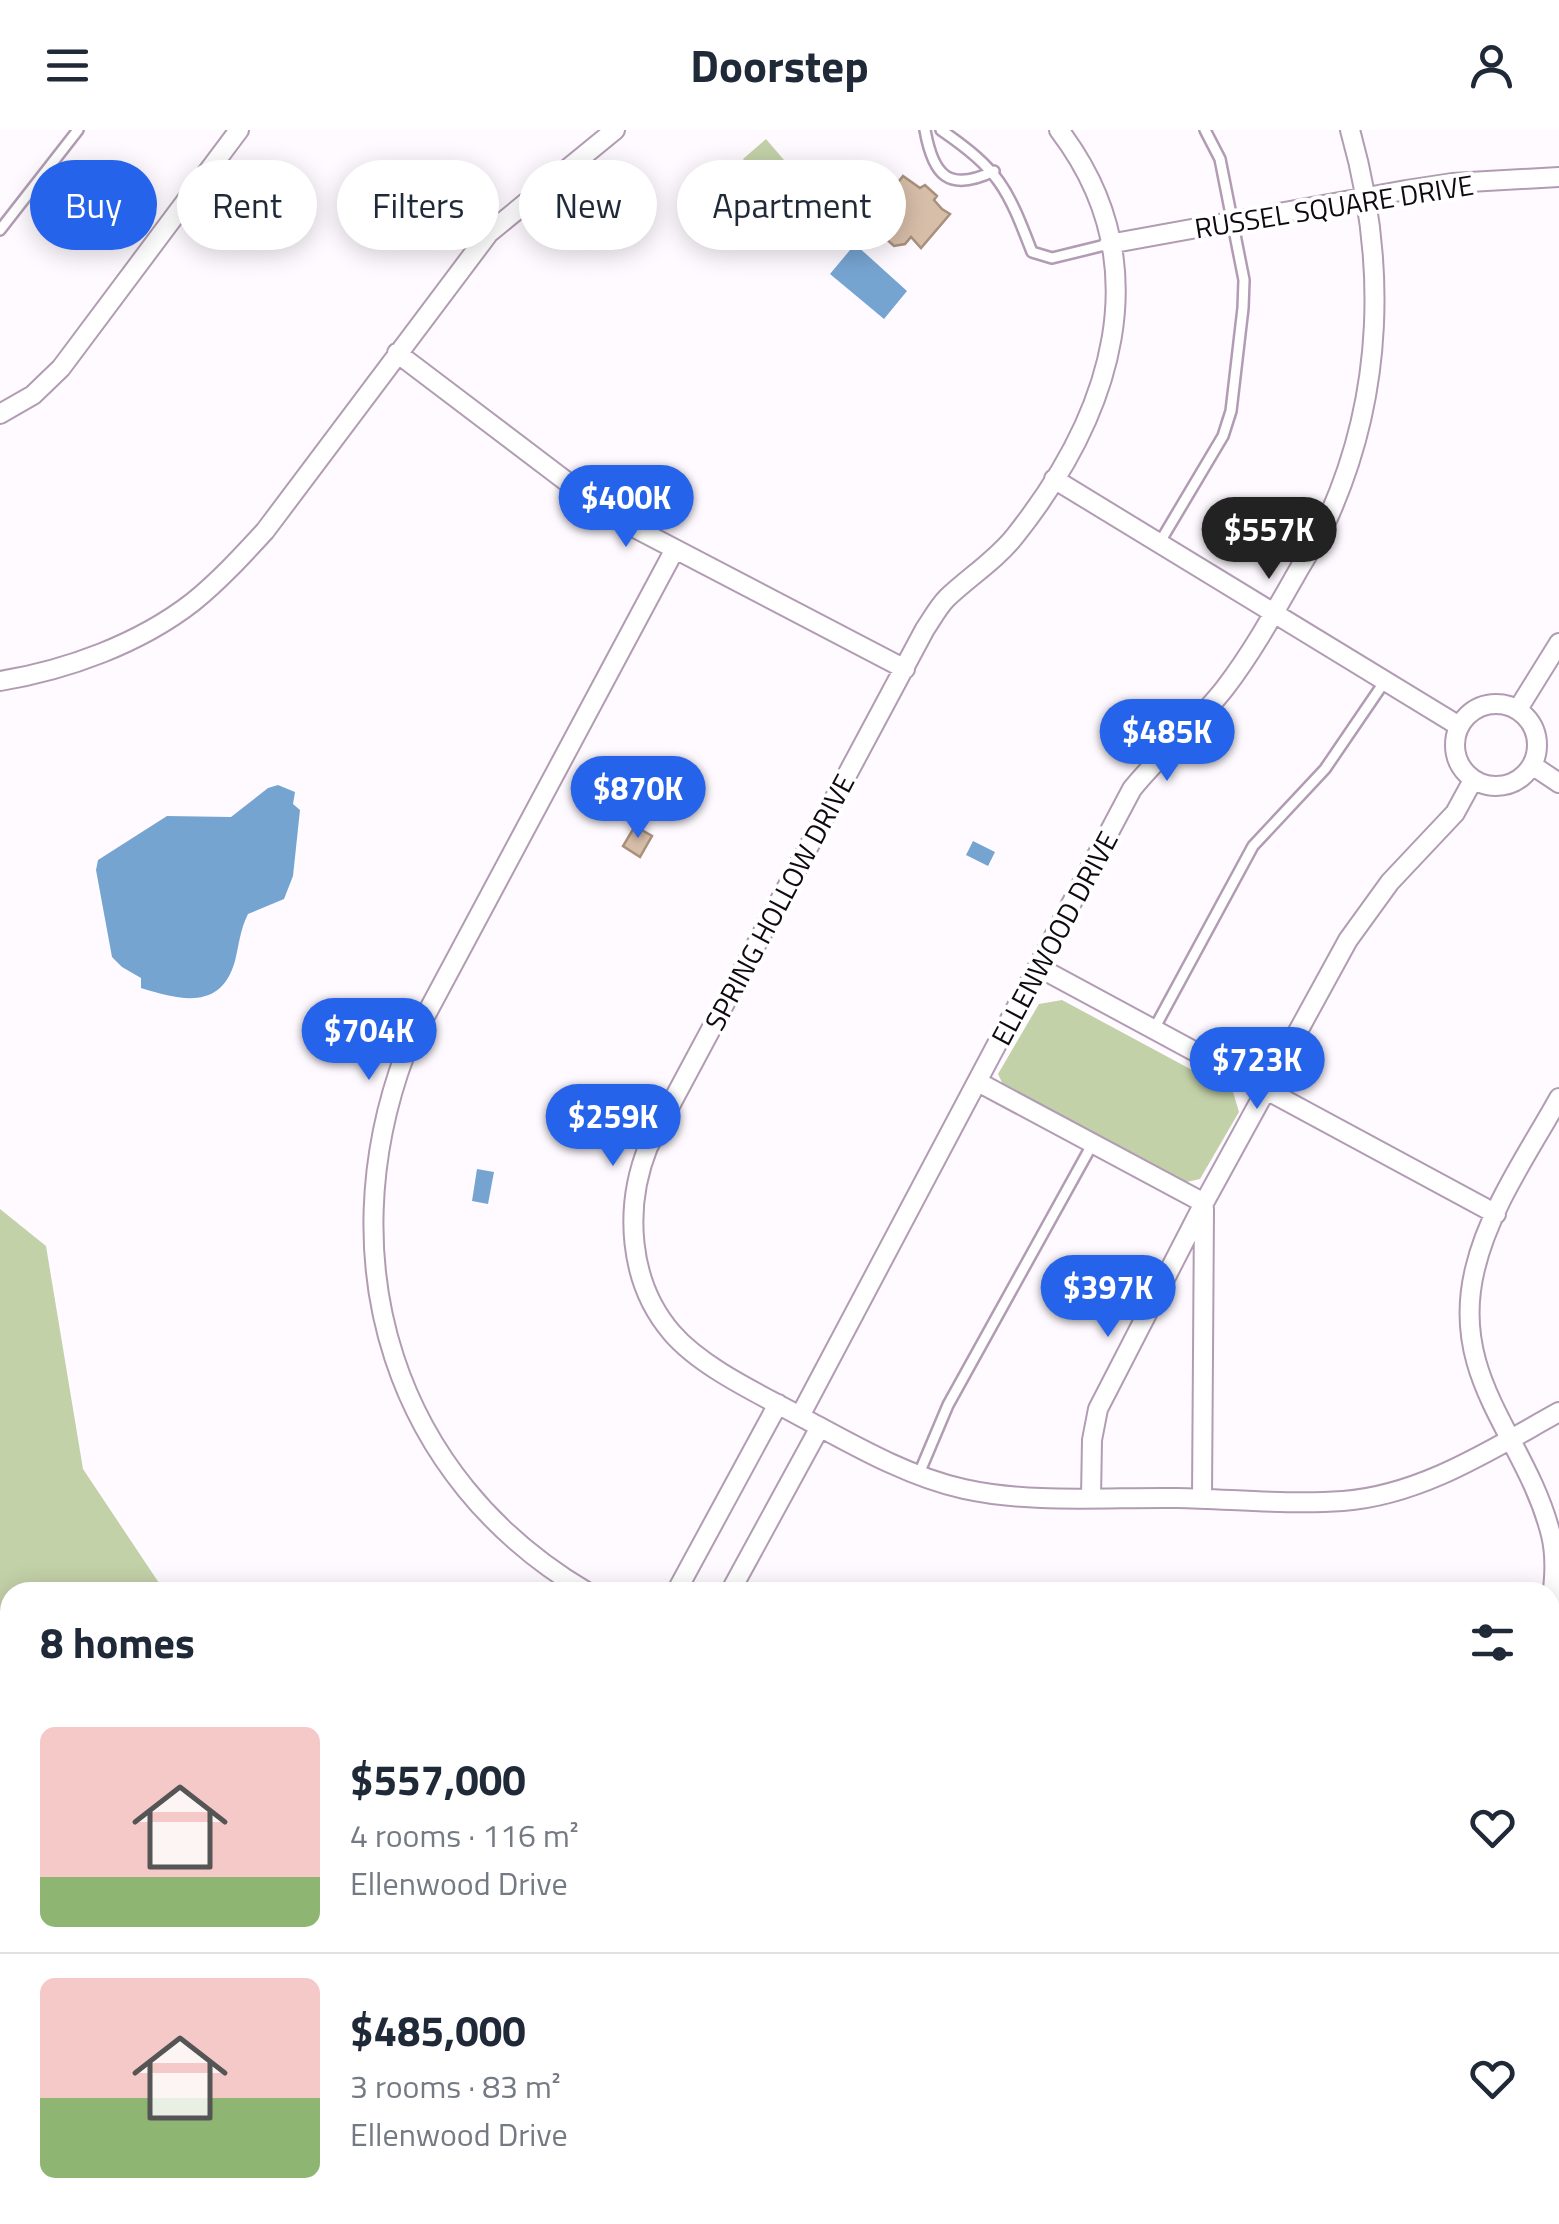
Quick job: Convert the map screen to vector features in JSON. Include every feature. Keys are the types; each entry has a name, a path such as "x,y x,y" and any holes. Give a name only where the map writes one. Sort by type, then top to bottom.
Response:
{"street":[{"path":"0,414 33,395 60,368 239,130"},
{"name":"SPRING HOLLOW DRIVE","path":"1058,130 1090,178 1109,244 1116,285 1116,323 1104,380 1054,479 1013,538 944,601 925,629 648,1147 636,1177 634,1243 645,1289 672,1332 700,1357 820,1427 918,1476 966,1490 1033,1497 1344,1501 1401,1491 1559,1412"},
{"name":"ELLENWOOD DRIVE","path":"800,1416 1132,790 1156,759 1226,688 1327,520 1364,411 1377,303 1367,197 1350,130"},
{"path":"0,681 68,665 115,647 153,629 192,603 265,532 489,234 607,132"},
{"name":"RUSSEL SQUARE DRIVE","path":"1109,244 1452,183 1559,177"},
{"path":"398,353 583,494 632,526 905,669"},
{"path":"1054,479 1458,726"},
{"path":"568,1582 518,1543 446,1467 404,1382 379,1298 372,1236 373,1186 388,1101 406,1054 675,549"},
{"path":"1518,709 1559,644"},
{"path":"1490,704 1518,709 1537,734 1537,754 1528,772 1512,784 1492,787 1473,780 1459,765 1456,755 1458,726 1472,711 1490,704"},
{"path":"1532,765 1559,783"},
{"path":"1091,1497 1092,1440 1098,1409 1204,1203 1348,940 1390,882 1456,813 1473,780"},
{"path":"1040,968 1496,1214"},
{"path":"978,1082 1204,1203"},
{"path":"1555,1582 1552,1537 1534,1486 1486,1396 1473,1355 1469,1311 1474,1272 1496,1214 1559,1098"},
{"path":"1202,1498 1204,1203"},
{"path":"681,1582 778,1404"},
{"path":"735,1582 820,1427"}],"lane":[{"path":"0,230 78,130"},
{"path":"925,130 928,150 937,169 946,177 972,181 994,171"},
{"path":"941,130 994,171 1010,196 1032,252 1052,258 1109,244"},
{"path":"1160,542 1217,447 1231,411 1244,280 1220,160 1205,130"},
{"path":"1154,1030 1253,846 1325,769 1386,681"},
{"path":"918,1476 948,1405 1093,1143"}],"green space":[{"path":"766,139 784,160 744,160"},
{"path":"1062,1000 1233,1092 1239,1112 1200,1179 1182,1183 1007,1093 998,1074 1039,1004"},
{"path":"0,1209 46,1246 83,1469 158,1582 0,1582"}],"water":[{"path":"850,250 862,250 907,291 884,319 830,274"},
{"path":"278,785 295,792 293,804 300,810 293,876 284,899 248,914 229,977 209,995 184,998 141,988 141,978 112,957 96,870 98,860 167,816 231,817 268,788"},
{"path":"973,841 995,852 988,866 966,855"},
{"path":"477,1169 494,1172 488,1204 472,1201"}],"building":[{"path":"906,178 920,188 925,185 950,214 921,248 911,237 906,243"},
{"path":"635,826 652,836 640,857 623,846"}]}
